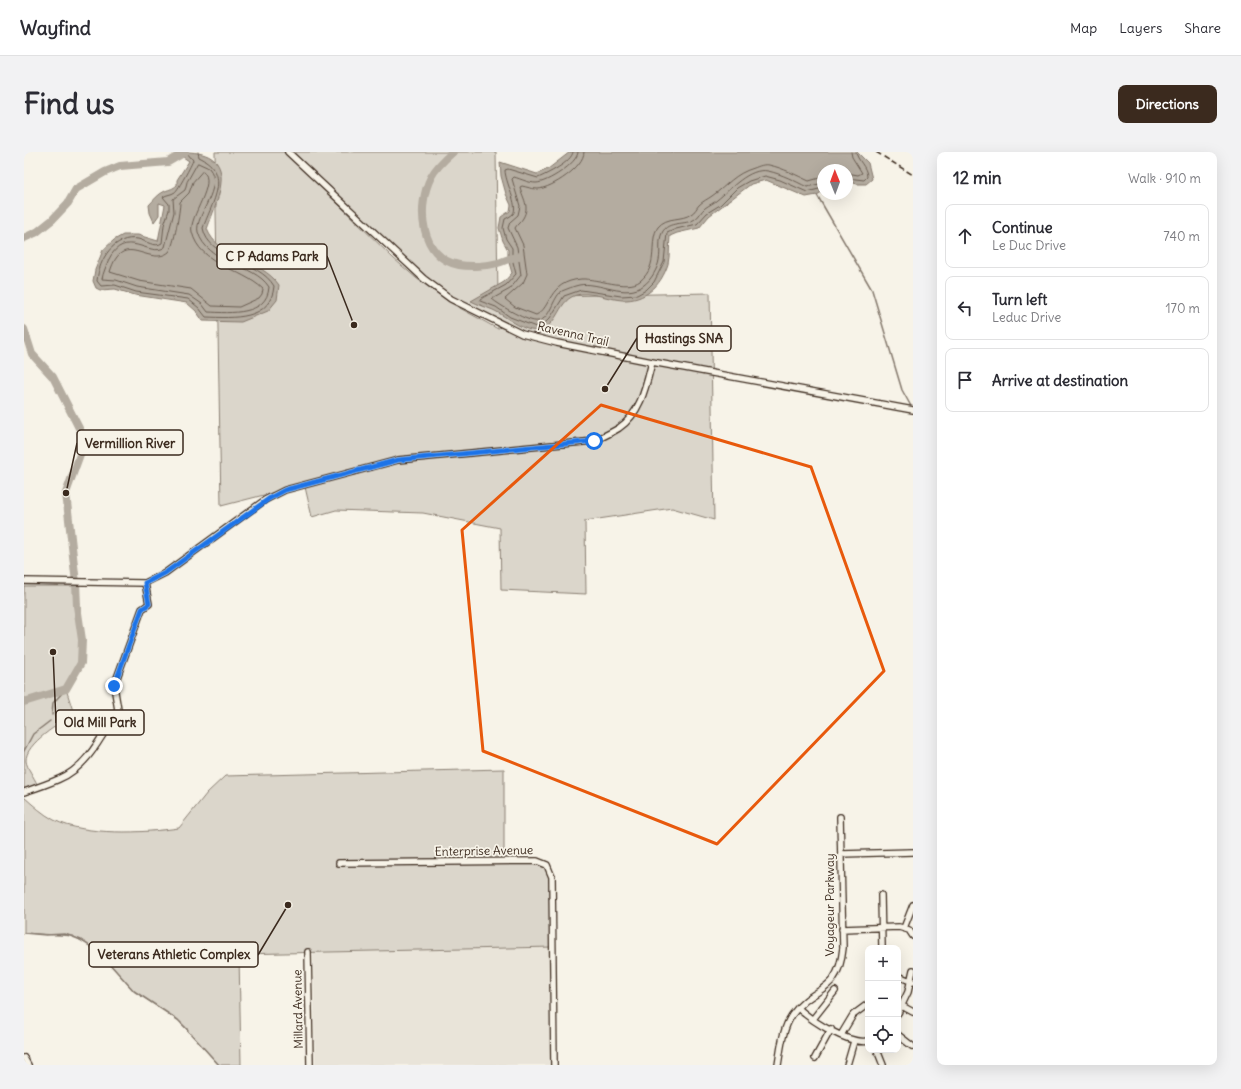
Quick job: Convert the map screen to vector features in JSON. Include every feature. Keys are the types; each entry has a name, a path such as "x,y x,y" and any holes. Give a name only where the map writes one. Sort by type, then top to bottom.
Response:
{"street":[{"name":"Ravenna Trail","path":"288,152 396,255 424,279 451,299 522,334 557,343 652,362 913,410"},
{"path":"24,581 145,583 165,573 266,500 285,490 398,460 594,441 619,427 629,419 644,394 652,362"},
{"path":"24,792 60,779 74,770 90,755 118,710 114,686 142,609 149,604 145,583"},
{"name":"Voyageur Parkway","path":"778,1065 785,1028 798,1008 826,988 838,971 842,954 840,817"},
{"path":"841,854 913,852"},
{"name":"Enterprise Avenue","path":"339,863 537,861 547,865 552,877 554,1065"},
{"path":"881,895 882,945"},
{"path":"904,928 913,905"},
{"path":"842,929 904,928 913,936"},
{"name":"Millard Avenue","path":"308,952 310,1065"},
{"path":"901,1007 912,982 913,970"},
{"path":"901,977 912,982"},
{"path":"813,1019 835,991"},
{"path":"841,1035 853,1015 865,1006"},
{"path":"798,1008 813,1019 841,1035 854,1041 865,1041"},
{"path":"901,1009 913,1012"},
{"path":"815,1058 831,1029"},
{"path":"901,1037 912,1046"},
{"path":"847,1065 854,1041"},
{"path":"878,1053 883,1065"},
{"path":"24,1058 28,1065"}],"highlighted area":[{"path":"601,405 811,467 884,671 717,844 483,751 462,530"}],"shaded area":[{"path":"215,152 285,152 393,258 416,278 449,302 498,329 498,324 449,296 428,280 292,152 496,152 498,297 710,293 714,520 672,508 585,521 586,594 501,590 500,528 423,513 336,510 312,517 305,487 416,456 221,506"},
{"path":"24,586 76,586 81,625 82,655 81,663 75,677 66,689 74,714 45,734 31,747 27,754 26,761 37,784 24,789"},
{"path":"504,769 504,861 537,861 550,870 553,947 239,954 241,1065 219,1065 178,1020 134,991 99,952 73,936 24,933 24,797 50,818 67,825 98,831 133,832 179,828 207,793 225,776"},
{"path":"553,947 554,1065 315,1065 313,951"}],"water":[{"path":"185,152 202,154 213,159 219,168 221,178 220,190 207,229 213,239 220,246 230,253 262,269 279,285 277,300 268,311 241,322 203,321 196,311 187,303 135,295 115,289 100,290 96,288 93,281 95,270 103,250 114,240 123,235 138,235 158,241 165,205 159,203 159,215 154,222 150,213 149,205 160,194 177,185 177,180 189,161 180,155"},
{"path":"570,152 857,152 868,163 872,179 866,184 853,183 853,164 817,164 817,195 806,197 766,180 751,184 709,216 699,228 670,236 669,261 665,272 651,291 645,295 630,300 587,294 574,296 568,299 549,325 543,329 531,330 518,325 493,310 471,301 504,282 512,273 508,259 508,250 503,241 499,228 501,217 510,211 511,205 501,176 500,162 537,174 548,169"}],"waterway":[{"path":"24,238 37,232 52,220 68,203 76,189 105,172 120,166 168,162 185,152"},
{"path":"453,152 435,170 426,189 423,216 429,242 436,252 446,260 459,265 489,265 518,257"},
{"path":"820,200 872,290 902,390 912,408"},
{"path":"24,329 32,354 53,377 82,434 82,449 66,493 76,583 77,606 82,640 81,663 66,689 24,702"},
{"path":"52,715 53,703 66,689"},
{"path":"24,751 33,734 50,721"},
{"path":"24,933 46,935 65,934 81,940 99,952 134,991 178,1020 188,1030"},
{"path":"191,1034 219,1065"}],"railway":[{"path":"876,152 913,175"}],"place":[{"name":"C P Adams Park","path":"354,325"},
{"name":"Hastings SNA","path":"605,389"},
{"name":"Vermillion River","path":"66,493"},
{"name":"Old Mill Park","path":"53,652"},
{"name":"Veterans Athletic Complex","path":"288,905"}],"route":[{"path":"114,686 142,609 149,604 145,583 165,573 266,500 285,490 369,466 398,460 594,441"}]}
